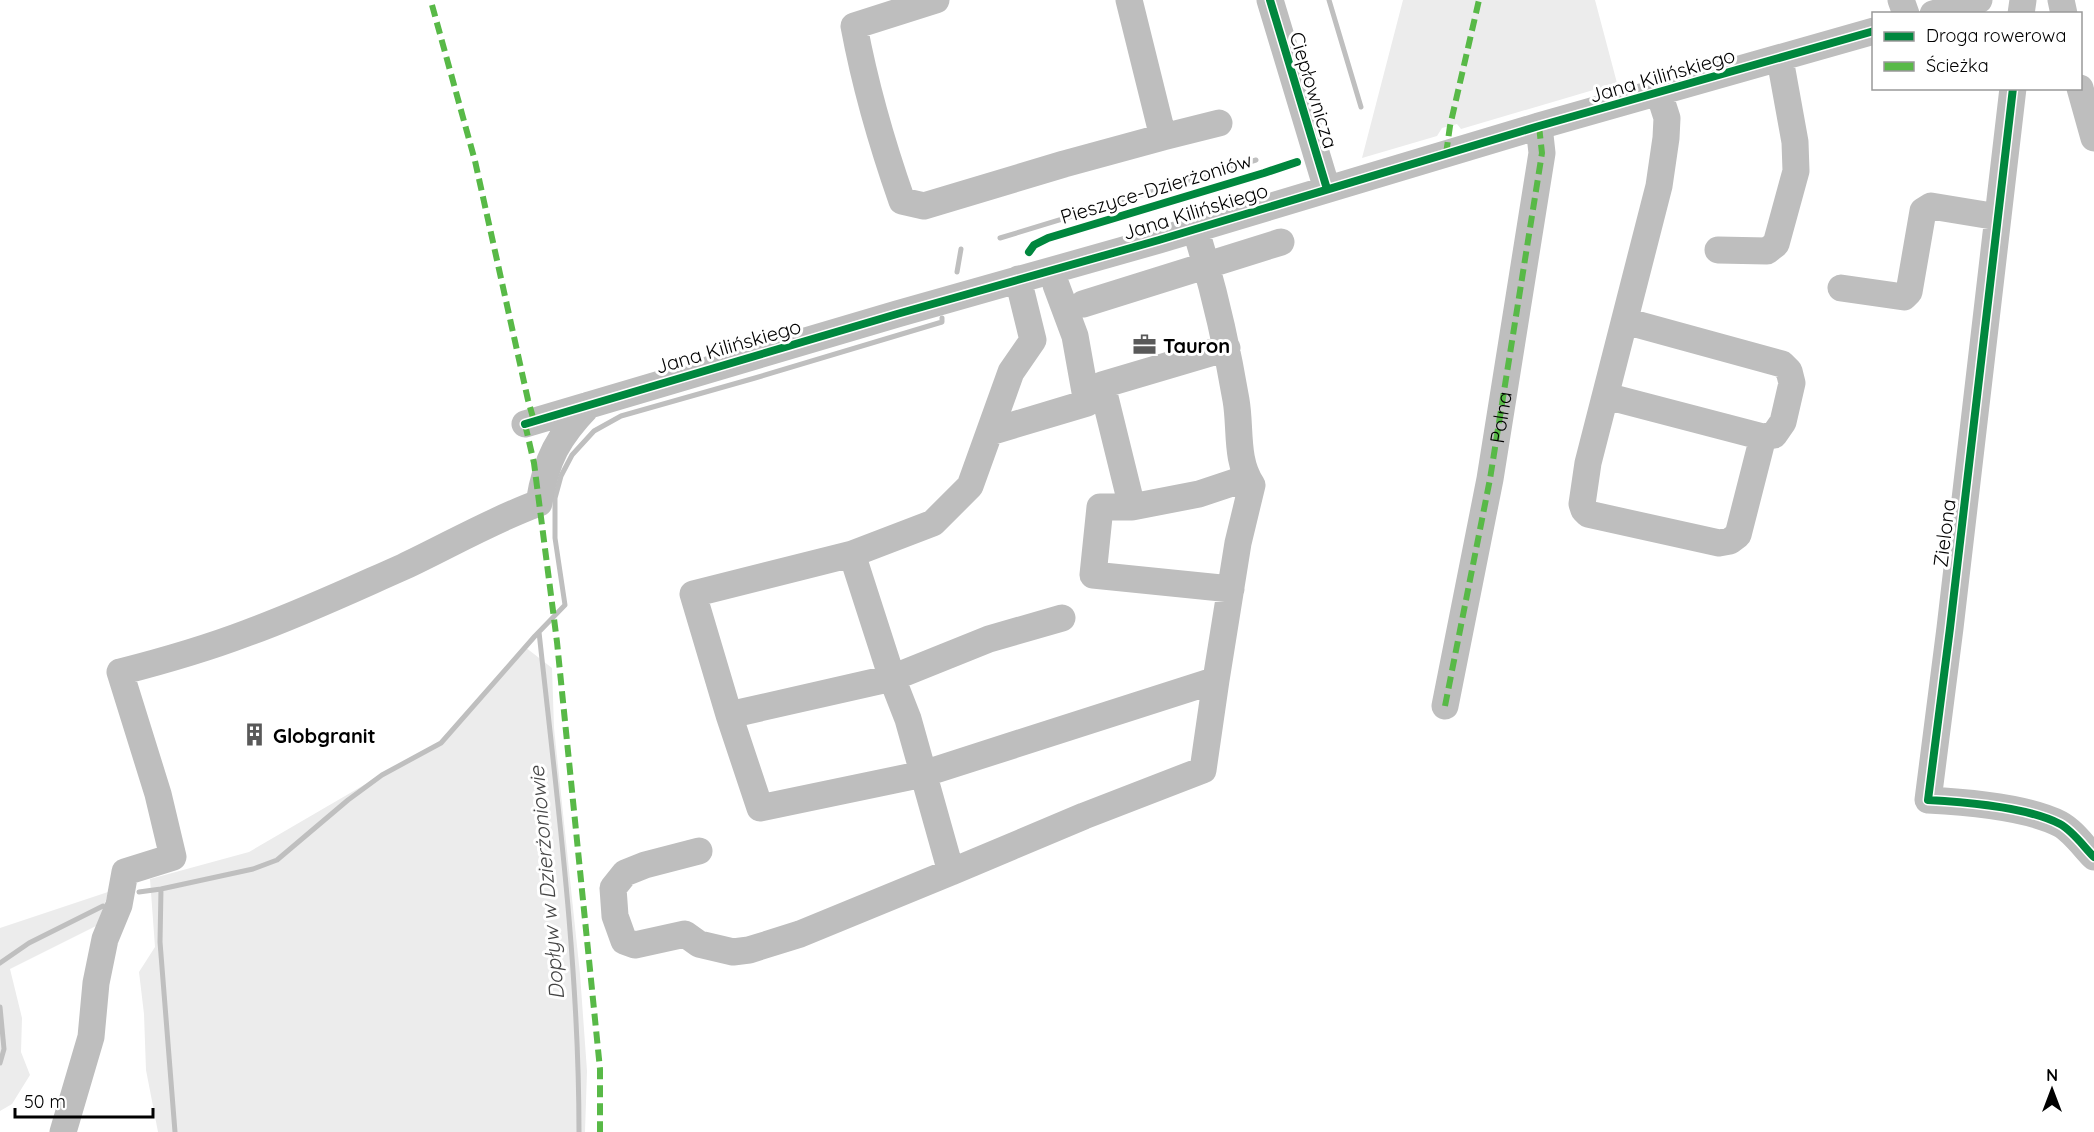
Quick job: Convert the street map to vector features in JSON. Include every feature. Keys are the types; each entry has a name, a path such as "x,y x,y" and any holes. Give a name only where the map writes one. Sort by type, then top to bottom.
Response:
{"street":[{"path":"936,0 854,26 859,56 886,156 902,201 924,206 1064,164 1219,123"},
{"path":"1130,0 1163,137"},
{"name":"Ciepłownicza","path":"1270,0 1327,189"},
{"path":"1940,12 1979,0"},
{"name":"Jana Kilińskiego","path":"525,423 1018,279 1054,277 1195,228 1539,126 1872,32"},
{"path":"1718,250 1767,251 1776,244 1796,171 1795,142 1780,59"},
{"name":"Zielona","path":"2013,90 1928,800 2014,810 2040,817 2062,825 2094,857"},
{"path":"2081,90 2094,138"},
{"path":"1659,93 1667,118 1659,186 1588,462 1582,504 1584,510 1588,514 1719,543 1730,541 1738,535 1763,437"},
{"name":"Polna","path":"1445,706 1490,479 1542,153 1539,126"},
{"path":"1841,288 1904,297 1909,292 1923,211 1931,206 1998,217"},
{"path":"699,851 645,865 625,873 613,888 615,916 624,941 635,945 685,934 699,944 733,952 749,950 800,934 1084,816 1203,770 1238,543 1252,485 1241,460 1237,404 1227,348 1207,266 1195,228"},
{"path":"1083,304 1281,242"},
{"path":"1054,277 1046,313 1033,340 1011,372 970,486 933,523 852,554 693,594 760,808 923,774 1216,680"},
{"path":"990,432 1087,403 1075,336 1054,277"},
{"path":"1018,279 1033,340"},
{"path":"1606,396 1763,437 1774,435 1783,422 1792,383 1789,371 1782,364 1625,321"},
{"path":"1132,507 1102,385 1227,348"},
{"path":"63,1132 90,1037 96,983 105,939 119,904 125,872 173,857 158,794 120,672 180,656 247,633 350,591 516,511 539,503 543,477 558,442 589,405"},
{"path":"1231,589 1093,575 1100,507 1132,507 1199,494 1247,478"},
{"path":"852,554 892,678 908,719 951,872"},
{"path":"729,715 892,678 989,639 1062,618"}],"shaded area":[{"path":"1403,0 1595,0 1617,83 1461,129 1457,124 1442,128 1437,136 1362,158"},
{"path":"525,647 552,668 554,728 580,974 587,1071 585,1132 158,1132 146,1070 144,1014 139,972 155,947 150,879 249,852 388,771 441,743"},
{"path":"108,892 100,924 10,969 22,1018 21,1052 30,1075 12,1104 0,1111 0,928"}],"waterway":[{"name":"Dopływ w Dzierżoniowie","path":"1329,0 1361,107"},
{"name":"Dopływ w Dzierżoniowie","path":"1000,238 1256,160"},
{"name":"Dopływ w Dzierżoniowie","path":"957,272 961,249"},
{"name":"Dopływ w Dzierżoniowie","path":"139,892 253,869 277,860 348,800 382,775 441,743 565,605 555,538 555,498 561,476 572,455 594,431 621,416 942,322 942,318"},
{"name":"Dopływ w Dzierżoniowie","path":"539,632 560,819 571,944 579,1132"},
{"name":"Dopływ w Dzierżoniowie","path":"161,889 160,942 175,1132"},
{"path":"0,963 29,943 103,906"},
{"path":"0,1007 4,1049 0,1063"}],"marked path":[{"path":"1446,154 1450,126 1479,0"},
{"path":"432,5 475,161 534,421"},
{"path":"1445,706 1490,479 1542,153 1539,126"},
{"path":"525,424 534,463 557,642 600,1069 600,1132"}],"cycle path":[{"path":"1270,0 1327,189"},
{"path":"525,424 897,314 1159,240 1539,126 1872,32"},
{"path":"2013,90 1928,800 1996,806 2046,818 2069,831 2094,857"},
{"name":"Pieszyce-Dzierżoniów","path":"1029,252 1034,245 1048,238 1297,162"}],"place":[{"name":"Tauron","path":"1145,345"},
{"name":"Globgranit","path":"255,735"}]}
